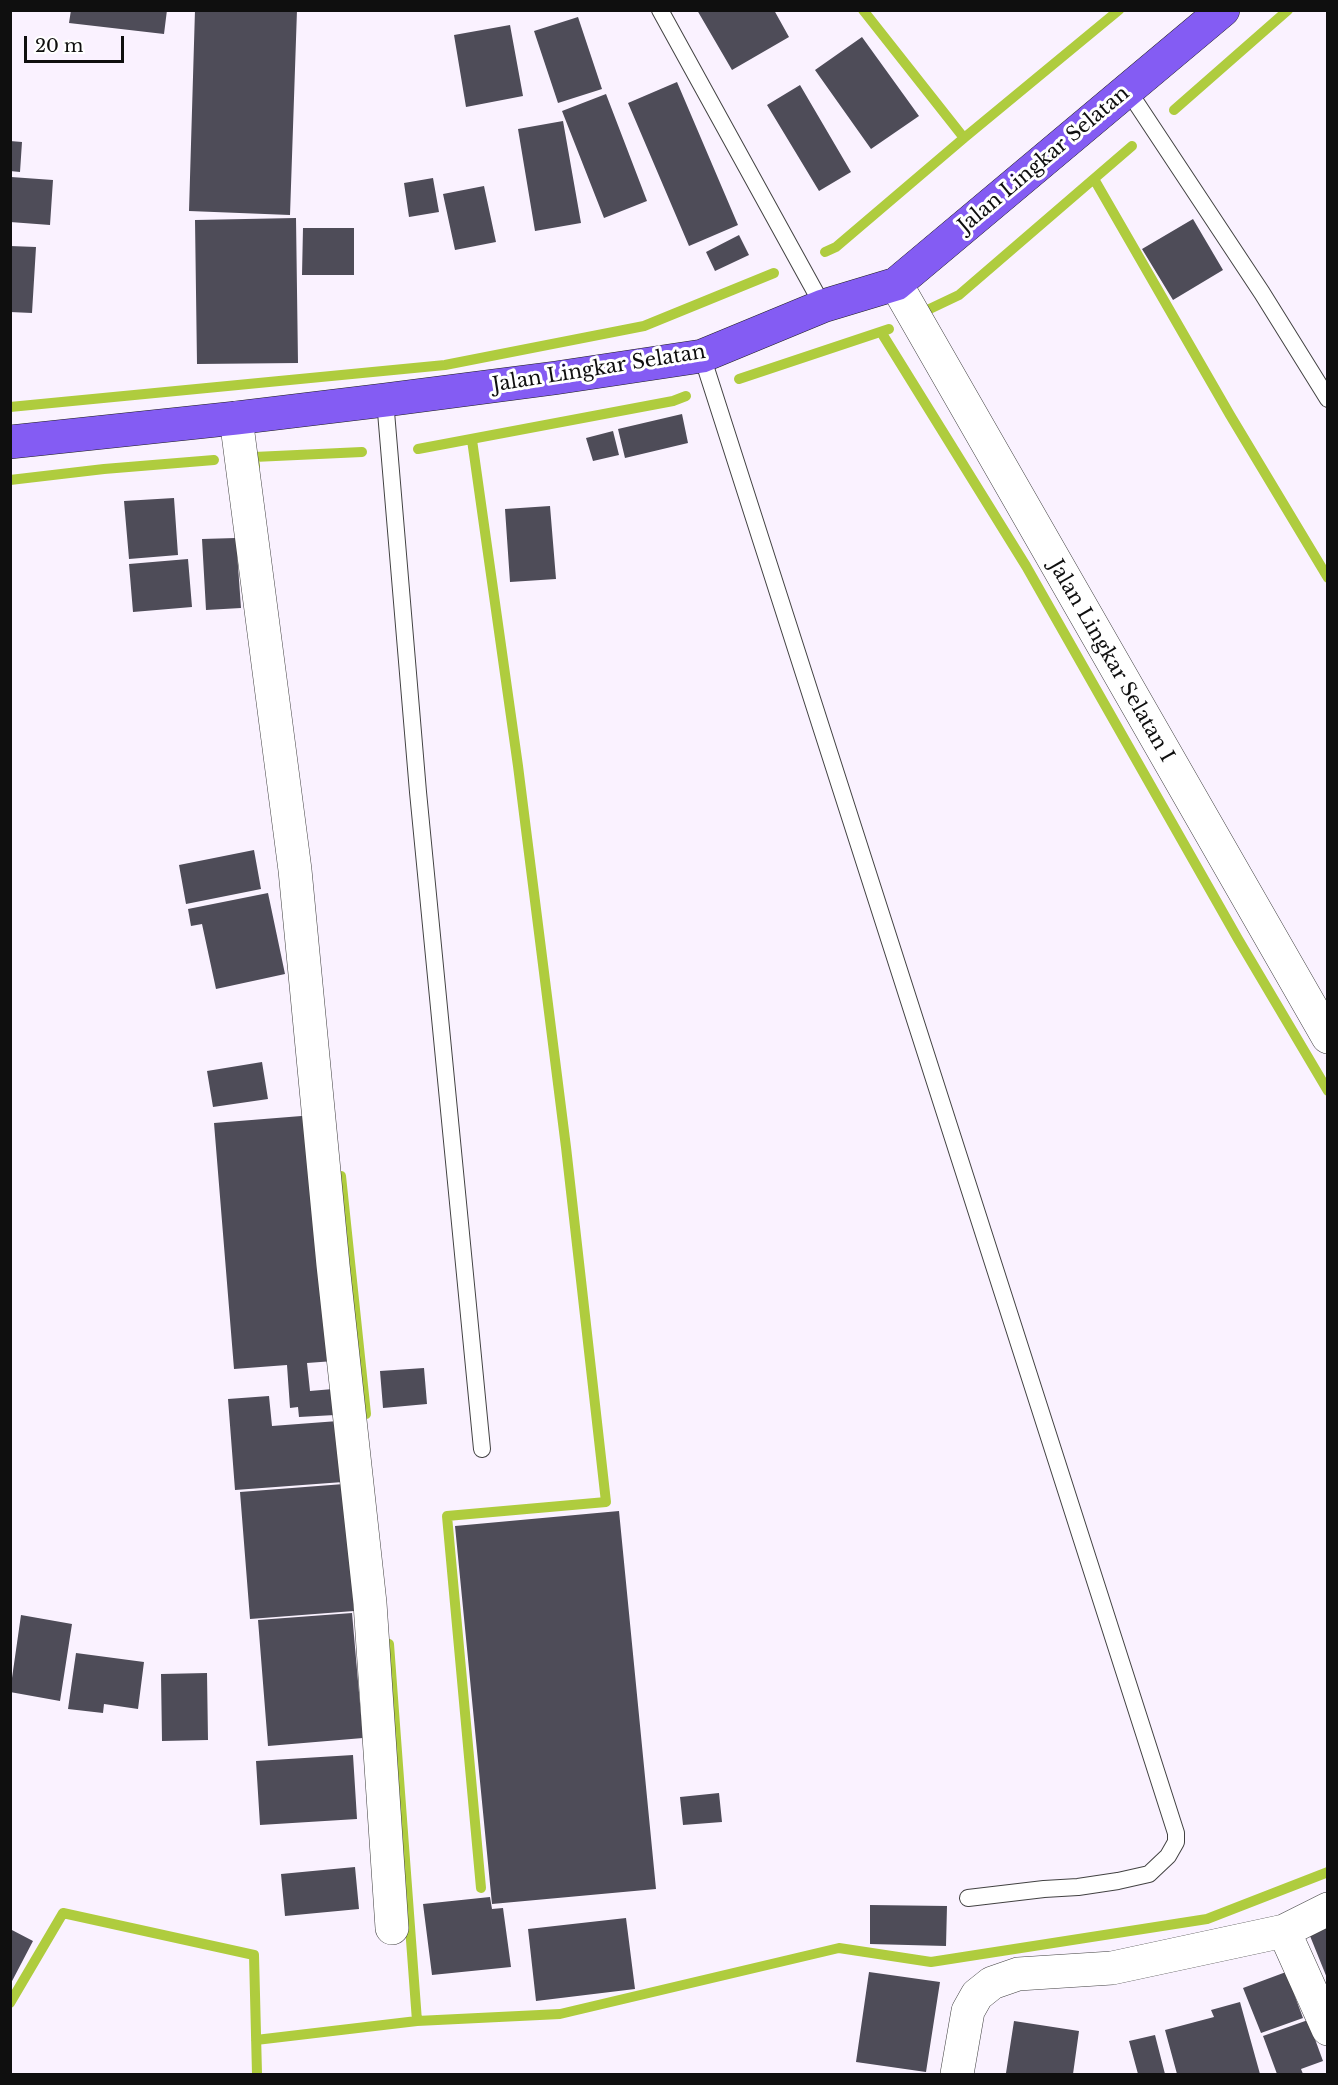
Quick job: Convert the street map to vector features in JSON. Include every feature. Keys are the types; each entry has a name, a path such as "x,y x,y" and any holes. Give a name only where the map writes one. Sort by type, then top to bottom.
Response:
{"highway":[{"name":"Jalan Lingkar Selatan","path":"10,442 385,400 702,356 823,306 896,284 1223,10"}],"street":[{"name":"Jalan Lingkar Selatan I","path":"896,284 1328,1037"},
{"path":"236,418 295,870 332,1253 370,1603 392,1928"},
{"path":"957,2074 968,2010 977,1995 992,1983 1018,1974 1112,1968 1284,1931 1328,1909"},
{"path":"1284,1931 1328,2029"}],"lane":[{"path":"660,10 823,306"},
{"path":"1127,89 1262,293 1328,399"},
{"path":"702,356 1176,1833 1176,1842 1168,1856 1149,1874 1078,1887 1044,1888 969,1898"},
{"path":"385,400 418,792 482,1449"}],"building":[{"path":"71,10 167,10 164,34 69,23"},
{"path":"195,10 297,10 290,215 189,211"},
{"path":"697,10 774,10 789,37 732,70"},
{"path":"578,17 602,89 558,103 534,31"},
{"path":"510,25 523,96 466,107 454,35"},
{"path":"862,37 919,116 871,149 815,70"},
{"path":"677,82 738,225 689,246 628,103"},
{"path":"800,85 851,172 819,191 767,105"},
{"path":"606,94 647,201 604,218 562,111"},
{"path":"563,121 581,223 535,231 518,129"},
{"path":"10,141 22,142 20,172 10,171"},
{"path":"11,177 53,180 50,225 10,222"},
{"path":"433,178 439,212 409,217 404,183"},
{"path":"484,186 496,242 455,250 443,194"},
{"path":"296,218 298,363 197,364 195,220"},
{"path":"1193,219 1223,270 1173,300 1142,249"},
{"path":"303,228 354,228 354,275 302,275"},
{"path":"739,235 749,255 715,271 706,252"},
{"path":"10,246 36,247 32,313 10,312"},
{"path":"682,414 688,443 625,458 618,429"},
{"path":"613,431 619,455 593,461 586,438"},
{"path":"174,498 178,555 129,559 124,501"},
{"path":"550,506 556,579 510,582 505,509"},
{"path":"236,538 241,608 206,610 202,539"},
{"path":"188,559 192,607 133,612 129,564"},
{"path":"254,850 261,889 186,904 179,865"},
{"path":"268,893 285,974 216,989 202,924 191,926 188,909"},
{"path":"262,1062 268,1099 213,1107 207,1071"},
{"path":"314,1115 334,1361 307,1363 310,1391 333,1389 335,1415 299,1417 298,1407 290,1408 287,1365 234,1369 214,1123"},
{"path":"424,1368 427,1404 383,1408 380,1371"},
{"path":"269,1396 272,1426 338,1421 343,1482 235,1490 228,1399"},
{"path":"344,1484 354,1611 250,1619 240,1492"},
{"path":"619,1511 656,1889 492,1904 455,1526"},
{"path":"352,1613 363,1738 268,1746 258,1620"},
{"path":"21,1615 72,1624 60,1701 10,1692"},
{"path":"76,1653 144,1662 138,1709 104,1704 103,1713 68,1709"},
{"path":"207,1673 208,1740 162,1741 161,1674"},
{"path":"353,1755 357,1819 260,1825 256,1761"},
{"path":"719,1793 722,1822 683,1825 680,1797"},
{"path":"355,1867 359,1909 285,1916 281,1874"},
{"path":"490,1897 492,1909 503,1908 511,1967 432,1975 423,1904"},
{"path":"870,1905 947,1906 946,1946 870,1944"},
{"path":"626,1918 635,1989 536,2001 528,1929"},
{"path":"1328,1923 1328,1978 1327,1978 1308,1931"},
{"path":"10,1929 33,1941 10,1985"},
{"path":"869,1972 940,1982 926,2072 856,2062"},
{"path":"1286,1972 1303,2018 1261,2033 1243,1988"},
{"path":"1240,2002 1260,2074 1177,2074 1165,2030 1214,2017 1211,2010"},
{"path":"1308,2020 1323,2061 1301,2069 1303,2074 1277,2074 1263,2036"},
{"path":"1014,2021 1079,2031 1073,2074 1006,2073"},
{"path":"1155,2035 1165,2074 1138,2074 1129,2041"}],"waterway":[{"path":"863,10 964,138 1119,10"},
{"path":"1174,110 1288,10"},
{"path":"825,252 836,247 964,138"},
{"path":"919,314 959,295 1132,146"},
{"path":"1094,179 1230,415 1328,578"},
{"path":"10,407 445,365 644,326 774,273"},
{"path":"739,379 889,329"},
{"path":"881,332 1026,566 1238,939 1328,1091"},
{"path":"418,449 673,401 686,396"},
{"path":"472,440 518,766 566,1147 606,1502 447,1516 481,1888"},
{"path":"255,466 254,457 362,452"},
{"path":"10,480 214,460"},
{"path":"341,1176 366,1414"},
{"path":"389,1644 417,2021"},
{"path":"256,2040 417,2021 560,2014 839,1948 931,1962 1207,1919 1328,1872"},
{"path":"10,2003 63,1913 254,1955 257,2074"}]}
